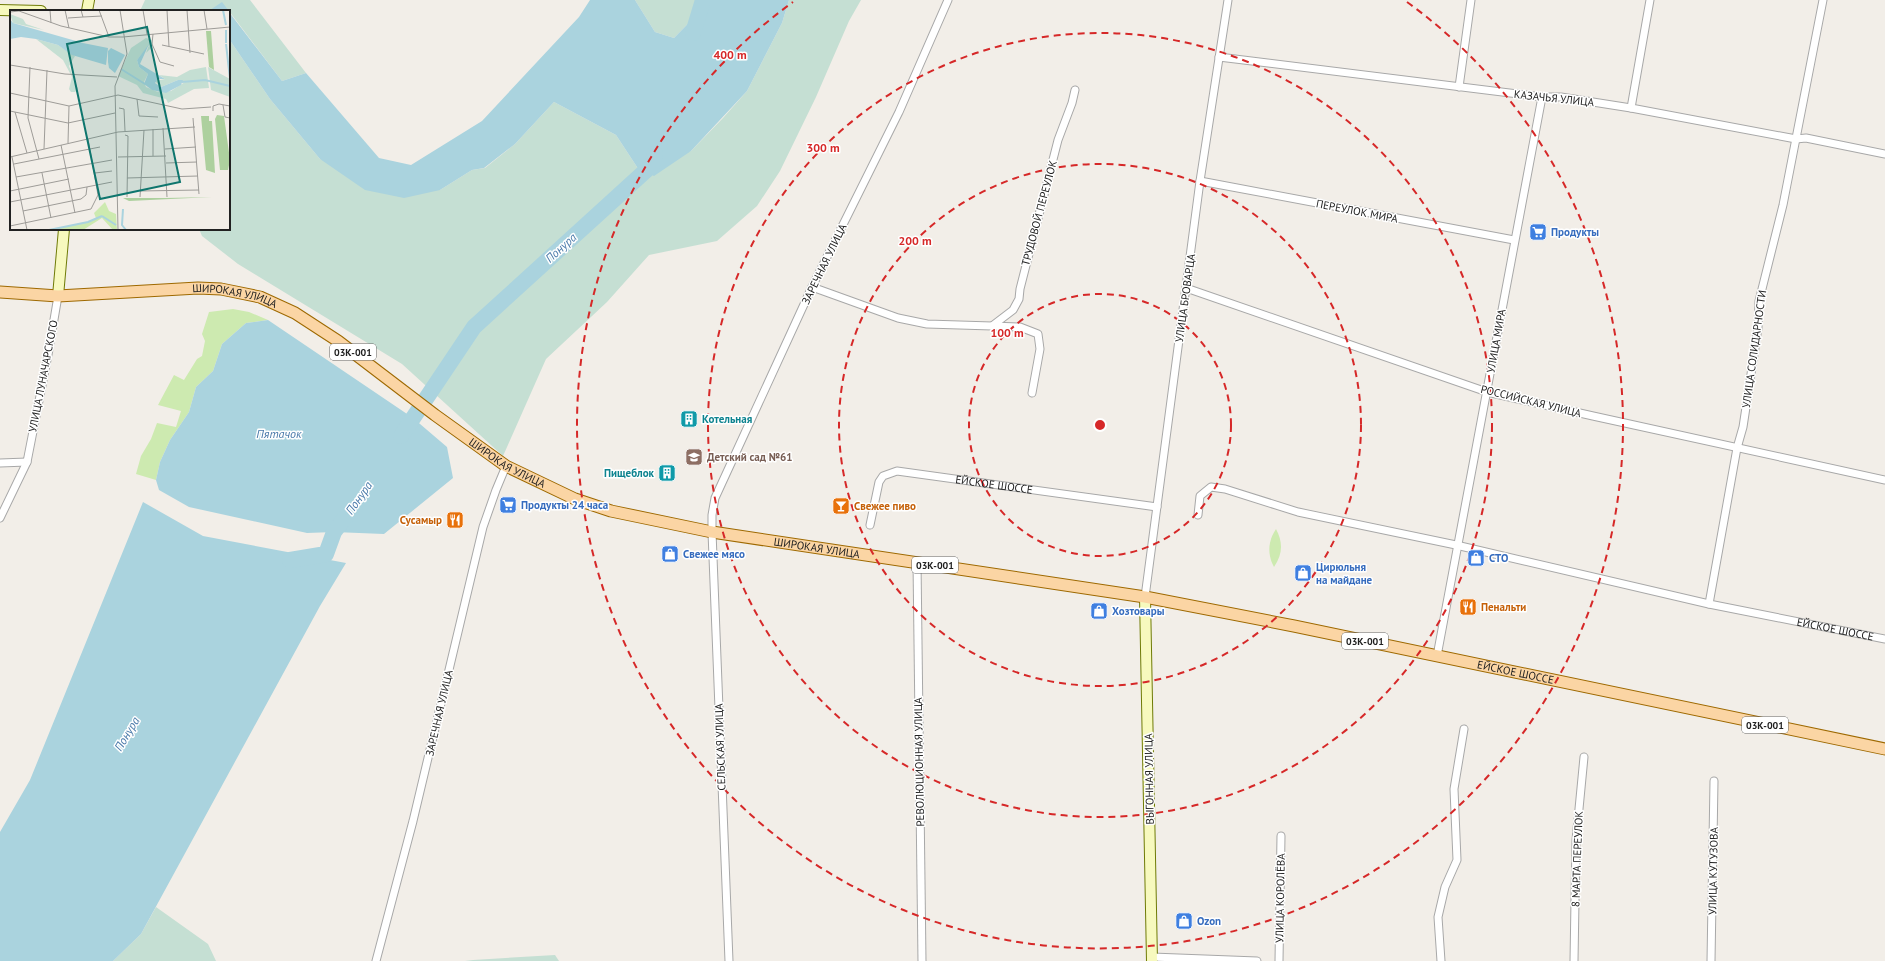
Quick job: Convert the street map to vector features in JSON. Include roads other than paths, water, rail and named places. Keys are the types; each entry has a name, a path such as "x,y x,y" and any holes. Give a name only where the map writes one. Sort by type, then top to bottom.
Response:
{"main road":[{"name":"ШИРОКАЯ УЛИЦА","path":"0,292 58,296 163,288 221,289 260,297 295,313 338,341 506,466 569,496 611,511 712,532 1145,596"},
{"name":"ЕЙСКОЕ ШОССЕ","path":"1145,596 1885,749"}],"street":[{"path":"87,10 88,0"},
{"name":"ЗАРЕЧНАЯ УЛИЦА","path":"712,532 712,515 716,498 812,287 899,112 948,0"},
{"name":"УЛИЦА БРОВАРЦА","path":"1145,596 1200,181 1228,0"},
{"path":"1459,87 1471,0"},
{"path":"1631,108 1650,0"},
{"name":"УЛИЦА СОЛИДАРНОСТИ","path":"1709,604 1737,448 1743,427 1758,328 1759,301 1783,205 1823,0"},
{"path":"0,10 10,10"},
{"name":"КАЗАЧЬЯ УЛИЦА","path":"1219,57 1542,97 1561,97 1631,108 1796,139 1806,138 1885,154"},
{"name":"ТРУДОВОЙ ПЕРЕУЛОК","path":"992,326 1013,310 1019,300 1020,288 1058,140 1072,103 1075,90"},
{"name":"УЛИЦА МИРА","path":"1437,656 1456,545 1487,392 1514,240 1542,97"},
{"name":"ПЕРЕУЛОК МИРА","path":"1200,181 1514,240"},
{"name":"УЛИЦА ЛУНАЧАРСКОГО","path":"0,518 27,462 58,296 64,230"},
{"path":"812,287 898,318 927,324 1020,327 1038,334 1040,349 1032,394"},
{"name":"РОССИЙСКАЯ УЛИЦА","path":"1186,288 1487,392 1885,480"},
{"path":"0,463 27,462"},
{"name":"ЗАРЕЧНАЯ УЛИЦА","path":"376,961 413,821 483,527 506,466"},
{"name":"ЕЙСКОЕ ШОССЕ","path":"870,525 879,482 883,476 897,471 1157,507"},
{"name":"ЕЙСКОЕ ШОССЕ","path":"1198,515 1200,496 1211,487 1218,488 1298,512 1456,545 1709,604 1885,639"},
{"name":"СЕЛЬСКАЯ УЛИЦА","path":"712,532 729,961"},
{"name":"РЕВОЛЮЦИОННАЯ УЛИЦА","path":"917,562 922,961"},
{"name":"ВЫГОННАЯ УЛИЦА","path":"1145,596 1152,959"},
{"path":"1441,961 1438,917 1444,887 1457,860 1454,789 1464,729"},
{"name":"8 МАРТА ПЕРЕУЛОК","path":"1574,961 1576,840 1584,757"},
{"name":"УЛИЦА КУТУЗОВА","path":"1711,961 1714,781"},
{"name":"УЛИЦА КОРОЛЁВА","path":"1279,961 1281,836"},
{"path":"1152,959 1257,961"}],"water":[{"path":"590,0 635,0 655,32 674,38 711,0 789,0 782,23 747,91 691,151 654,176 637,167 616,135 554,102 515,144 484,168 472,170 440,190 404,198 365,190 320,159 270,99 230,40 230,13 282,81 306,73 379,158 411,165 482,121 579,17"},
{"path":"222,2 228,10 210,10"},
{"name":"Пятачок","path":"268,320 413,418 447,447 453,478 384,534 334,532 307,533 189,507 159,490 156,480 160,462 170,440 189,412 196,387 213,371 222,344 246,323"},
{"path":"143,502 203,536 346,563 320,606 141,934 113,961 0,961 0,832 30,780"}],"waterway":[{"name":"Понура","path":"693,33 703,0"},
{"name":"Понура","path":"401,436 474,327 652,165 655,154"},
{"name":"Понура","path":"290,560 326,554 334,532 347,515"}],"place":[{"name":"Продукты","path":"1538,232"},
{"name":"Котельная","path":"689,419"},
{"name":"Детский сад №61","path":"694,457"},
{"name":"Пищеблок","path":"667,473"},
{"name":"Продукты 24 часа","path":"508,505"},
{"name":"Свежее пиво","path":"841,506"},
{"name":"Сусамыр","path":"455,520"},
{"name":"Свежее мясо","path":"670,554"},
{"name":"СТО","path":"1476,558"},
{"name":"Цирюльня на майдане","path":"1303,573"},
{"name":"Пенальти","path":"1468,607"},
{"name":"Хозтовары","path":"1099,611"},
{"name":"Ozon","path":"1184,921"}]}
